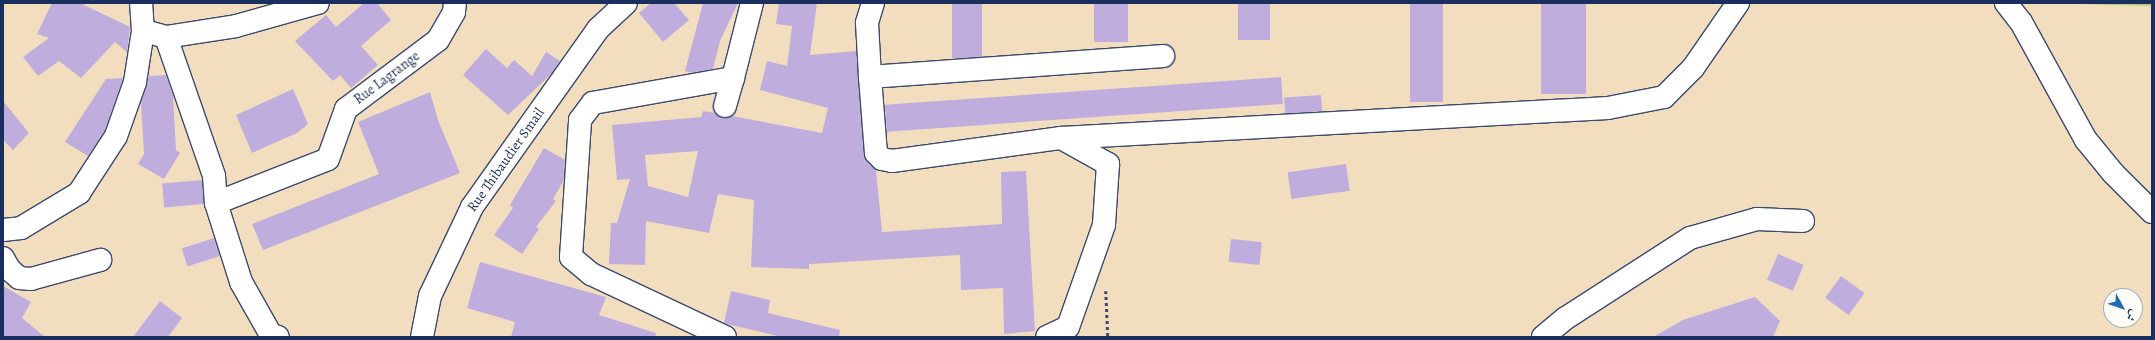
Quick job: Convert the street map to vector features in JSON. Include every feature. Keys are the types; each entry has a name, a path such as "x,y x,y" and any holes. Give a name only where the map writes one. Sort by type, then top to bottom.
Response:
{"street":[{"path":"3,230 21,228 79,193 116,136 135,82 143,31 141,3"},
{"path":"143,31 166,36 236,26 318,3"},
{"name":"Rue Lagrange","path":"216,203 328,159 346,109 438,40 454,12 454,3"},
{"name":"Rue Thibaudier Smail","path":"422,337 430,296 472,207 598,29 626,3"},
{"path":"724,106 733,78 752,3"},
{"path":"873,3 867,23 876,153 882,159 892,161 1061,138 1608,108 1664,97 1693,68 1738,3"},
{"path":"2006,3 2021,22 2086,140 2114,173 2152,212"},
{"path":"166,36 214,176 216,203 241,282 271,335 278,337"},
{"path":"870,77 1163,56"},
{"path":"725,337 591,274 571,257 580,120 593,103 733,78"},
{"path":"1047,337 1068,327 1104,225 1108,164 1061,138"},
{"path":"1543,337 1566,318 1690,238 1757,219 1803,221"},
{"path":"3,258 9,269 19,278 31,279 100,260"}],"green space":[{"path":"2152,3 2152,6 2076,4"}],"building":[{"path":"52,3 80,3 130,27 127,52 115,42 81,78 59,61 38,76 23,57 49,38 37,34"},
{"path":"364,3 377,3 391,20 361,46 378,65 351,88 340,75 333,81 295,41 326,15 336,27"},
{"path":"651,3 674,3 689,20 663,42 639,13"},
{"path":"703,3 738,3 720,41 713,69 692,73 685,71"},
{"path":"779,3 817,3 810,55 856,51 864,154 867,162 876,170 882,232 1002,224 1001,172 1026,171 1035,331 1004,334 1003,288 961,290 960,255 809,264 809,269 751,267 754,200 718,194 709,233 646,221 645,265 609,264 611,223 617,223 630,179 617,180 612,125 701,117 703,111 715,113 722,118 732,116 822,133 828,108 760,90 767,61 787,66 792,26 776,24","holes":["698,151 688,197 648,186 645,155"]},
{"path":"952,3 982,3 982,58 952,58"},
{"path":"1094,3 1128,3 1128,42 1094,42"},
{"path":"1238,3 1270,3 1270,40 1238,40"},
{"path":"1410,3 1443,3 1443,102 1410,102"},
{"path":"1541,3 1586,3 1586,94 1541,94"},
{"path":"486,49 507,68 514,60 532,76 546,52 560,61 551,74 508,115 463,75"},
{"path":"166,75 173,96 176,150 180,153 164,179 138,164 144,154 141,103 149,76"},
{"path":"1281,77 1283,104 887,132 885,105"},
{"path":"123,78 105,130 88,156 65,142 106,79"},
{"path":"293,89 308,124 297,133 252,153 236,115"},
{"path":"430,92 438,120 460,173 263,250 252,224 379,174 358,122"},
{"path":"1321,95 1322,111 1285,114 1284,98"},
{"path":"3,101 29,133 13,150 3,140"},
{"path":"544,148 565,160 564,180 553,199 556,201 536,227 539,229 522,254 494,235 513,208 510,205"},
{"path":"1346,164 1350,191 1291,199 1288,172"},
{"path":"202,180 204,204 164,207 162,183"},
{"path":"214,238 220,256 188,267 182,249"},
{"path":"1231,239 1262,242 1259,265 1229,262"},
{"path":"1778,254 1804,265 1793,291 1767,280"},
{"path":"480,262 606,297 599,315 656,333 655,337 511,337 515,322 467,308"},
{"path":"1841,276 1864,293 1849,315 1825,298"},
{"path":"3,286 31,302 22,318 45,337 3,337"},
{"path":"731,291 770,300 768,313 840,330 839,337 782,337 724,323"},
{"path":"1755,297 1780,321 1773,337 1653,337 1683,320"},
{"path":"160,301 182,318 168,337 133,337"}]}
